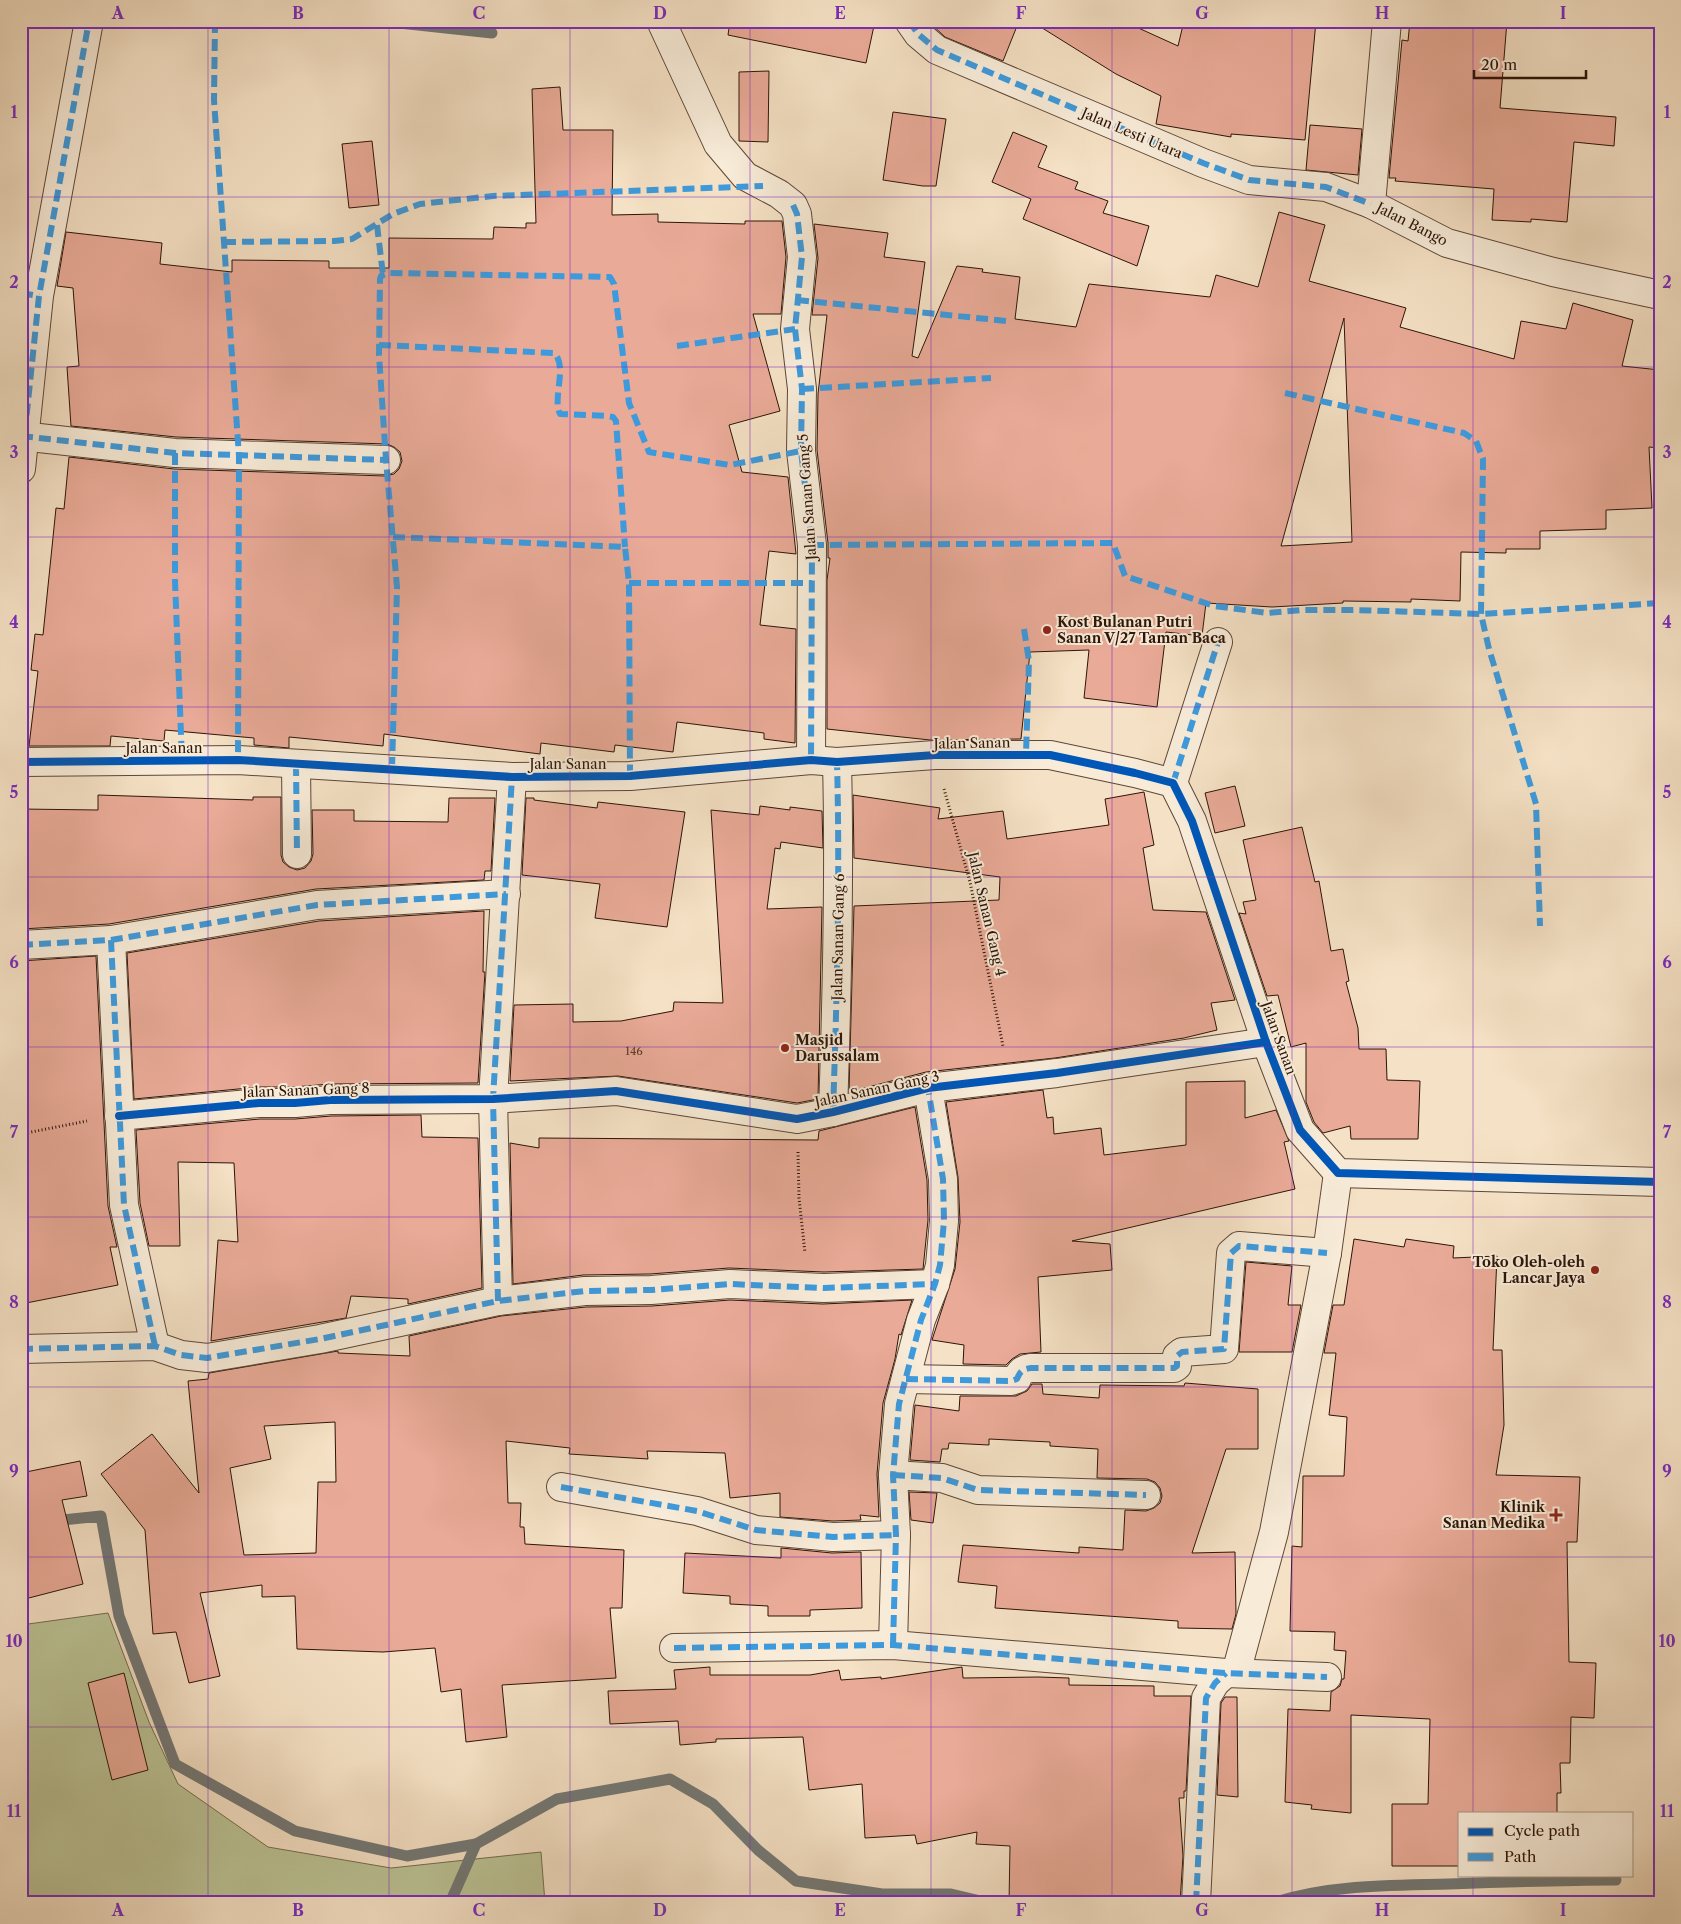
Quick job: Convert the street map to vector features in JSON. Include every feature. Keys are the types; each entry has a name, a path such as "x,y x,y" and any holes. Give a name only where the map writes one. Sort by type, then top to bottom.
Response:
{"street":[{"path":"21,469 30,294 88,21"},
{"name":"Jalan Sanan Gang 5","path":"661,21 718,144 745,176 779,194 793,205 797,214 802,257 796,329 802,389 801,451 812,545 824,761"},
{"name":"Jalan Lesti Utara","path":"909,21 918,34 937,50 1204,163 1249,180 1326,187 1371,204"},
{"name":"Jalan Bango","path":"1387,21 1371,204 1447,243 1553,272 1660,295"},
{"path":"22,436 175,453 386,460"},
{"path":"1173,783 1218,642"},
{"name":"Jalan Sanan","path":"21,762 238,760 512,777 630,776 824,761 935,755 1050,755 1173,783 1192,821 1266,1042 1300,1130 1338,1172"},
{"name":"Jalan Sanan Gang 6","path":"824,761 839,856 833,1112"},
{"path":"296,764 297,854"},
{"path":"498,1301 494,1099 512,777"},
{"path":"21,945 110,940 317,905 506,894"},
{"path":"110,940 124,1205 155,1346"},
{"name":"Jalan Sanan Gang 3","path":"494,1099 616,1091 797,1119 928,1088 1266,1042"},
{"path":"894,1645 896,1535 893,1475 899,1404 920,1320 935,1284 940,1265 943,1230 943,1179 928,1088"},
{"name":"Jalan Sanan Gang 8","path":"120,1116 259,1103 295,1103 330,1100 494,1099"},
{"path":"1196,1903 1206,1698 1214,1683 1231,1673 1274,1532 1327,1253 1338,1172 1660,1182"},
{"path":"906,1379 1011,1381 1017,1379 1023,1370 1031,1368 1174,1368 1177,1366 1177,1356 1182,1352 1224,1349 1231,1253 1235,1248 1240,1246 1327,1253"},
{"path":"21,1348 155,1346 181,1355 207,1358 320,1339 498,1301 585,1291 651,1290 730,1284 809,1288 935,1284"},
{"path":"893,1475 942,1478 978,1490 1146,1495"},
{"path":"562,1487 697,1511 756,1530 833,1537 896,1535"},
{"path":"674,1648 894,1645 1231,1673 1327,1677"}],"path":[{"path":"21,1134 69,1123 120,1116"},
{"path":"797,1119 799,1198 809,1288"}],"green space":[{"path":"108,1613 149,1722 178,1784 268,1847 391,1868 541,1852 545,1903 21,1903 21,1625"}],"building":[{"path":"730,21 875,21 866,63 728,35"},
{"path":"928,21 1019,21 1003,61 945,37"},
{"path":"1031,21 1123,21 1178,46 1184,21 1316,21 1305,140 1231,134 1231,137 1156,124 1161,96 1116,74"},
{"path":"1410,21 1507,21 1500,108 1616,117 1614,146 1574,142 1567,222 1531,219 1531,222 1492,220 1494,189 1395,181 1396,178 1389,178 1402,40 1408,41"},
{"path":"769,71 768,142 739,141 739,72"},
{"path":"560,87 563,130 613,130 612,215 658,214 658,222 745,224 745,221 782,221 786,257 781,314 753,314 780,411 729,425 742,472 788,477 796,554 769,551 760,625 796,629 795,743 764,739 764,733 677,722 673,752 615,745 614,752 541,743 540,754 384,734 383,746 289,737 289,748 254,745 254,738 165,730 164,741 111,736 110,746 29,746 38,671 31,670 35,634 43,635 56,508 64,509 69,457 174,469 385,476 394,474 399,469 402,461 400,452 387,444 176,437 71,426 67,367 79,366 73,288 57,286 66,232 162,243 160,264 232,272 232,260 329,261 329,268 389,268 389,238 493,239 494,227 526,228 526,223 536,223 532,89"},
{"path":"893,112 946,119 936,186 883,180"},
{"path":"1310,125 1362,129 1358,175 1306,170"},
{"path":"1013,132 1047,146 1038,167 1078,182 1075,189 1108,201 1103,213 1149,226 1137,266 1023,219 1031,199 992,182"},
{"path":"372,141 379,205 349,208 342,144"},
{"path":"1279,212 1325,225 1309,281 1406,308 1400,327 1514,359 1521,321 1566,329 1573,303 1633,320 1622,366 1660,370 1660,448 1649,447 1652,508 1606,510 1606,529 1540,531 1540,549 1506,549 1506,553 1461,552 1460,601 1411,599 1411,602 1343,601 1343,603 1272,607 1206,603 1202,636 1166,632 1157,707 1084,698 1089,650 1030,652 1021,739 930,740 827,729 827,580 830,558 828,558 828,543 817,450 818,394 827,315 812,315 818,258 814,224 888,233 884,257 925,262 912,356 918,358 957,266 983,269 982,272 1020,277 1015,319 1076,327 1089,284 1210,297 1216,275 1258,287","holes":["1344,318 1352,542 1281,546"]},
{"path":"1235,786 1245,826 1215,833 1205,793"},
{"path":"1144,792 1154,845 1143,848 1153,910 1206,912 1235,1000 1211,1003 1217,1030 1184,1038 1055,1058 926,1072 849,1092 854,906 999,900 1000,877 854,858 853,795 940,808 938,819 1003,811 1007,839 1109,825 1105,799"},
{"path":"98,795 253,800 253,797 281,797 281,855 283,862 297,870 305,868 311,861 313,854 312,810 354,810 354,821 448,822 449,798 495,798 491,871 485,871 484,880 316,889 109,924 21,929 21,809 98,810"},
{"path":"526,798 597,808 598,802 685,812 667,927 595,918 600,884 522,875"},
{"path":"760,806 790,810 790,807 822,811 823,848 781,842 780,849 775,848 767,909 822,907 818,1099 797,1103 618,1076 510,1081 514,1005 573,1004 573,1022 621,1021 673,1011 674,1002 723,1003 711,810 759,815"},
{"path":"1302,827 1315,882 1319,881 1331,951 1343,949 1349,981 1346,982 1358,1028 1359,1049 1386,1049 1387,1080 1420,1081 1418,1139 1351,1139 1350,1126 1323,1133 1314,1122 1306,1102 1306,1043 1291,1047 1278,995 1267,996 1239,913 1246,914 1243,902 1256,900 1243,840"},
{"path":"484,911 483,972 485,972 478,1083 330,1084 259,1087 134,1099 127,953 319,921"},
{"path":"96,956 108,1206 117,1247 110,1247 118,1285 21,1304 21,961"},
{"path":"1245,1081 1245,1118 1276,1110 1289,1141 1284,1142 1295,1189 1072,1241 1110,1244 1112,1270 1038,1277 1041,1352 1020,1354 1006,1365 963,1364 964,1345 932,1340 955,1269 960,1222 958,1177 946,1102 1043,1090 1047,1118 1053,1117 1054,1134 1101,1128 1104,1155 1186,1145 1186,1082"},
{"path":"915,1107 927,1180 928,1220 923,1269 824,1272 729,1268 650,1274 583,1275 513,1284 510,1143 539,1148 539,1138 818,1140 819,1131"},
{"path":"421,1115 422,1137 478,1138 482,1288 408,1304 408,1299 351,1296 346,1318 211,1341 218,1240 238,1242 234,1163 178,1162 180,1246 149,1246 140,1203 136,1130 260,1119"},
{"path":"1354,1239 1404,1247 1406,1239 1454,1246 1453,1258 1497,1256 1493,1350 1502,1350 1504,1425 1496,1475 1580,1477 1577,1542 1567,1542 1569,1662 1596,1663 1594,1718 1571,1717 1570,1763 1560,1763 1561,1793 1557,1793 1557,1812 1458,1812 1458,1866 1392,1866 1392,1804 1428,1804 1430,1719 1351,1715 1351,1813 1311,1809 1312,1805 1285,1802 1288,1709 1330,1711 1331,1692 1340,1686 1342,1679 1344,1679 1346,1651 1334,1650 1335,1632 1290,1631 1292,1546 1302,1547 1303,1476 1344,1476 1347,1417 1329,1415 1336,1353 1324,1353 1333,1305 1344,1305"},
{"path":"1246,1262 1292,1266 1288,1305 1301,1305 1292,1352 1239,1352"},
{"path":"730,1300 823,1304 912,1300 901,1335 899,1334 895,1359 883,1403 877,1474 879,1517 860,1515 861,1520 833,1521 780,1517 780,1493 730,1498 725,1453 647,1451 648,1459 569,1454 570,1448 506,1441 508,1503 521,1503 520,1527 524,1527 525,1544 624,1550 622,1608 610,1608 616,1678 502,1685 507,1737 466,1742 461,1689 441,1692 435,1648 383,1652 297,1649 295,1596 262,1597 262,1585 200,1593 220,1676 189,1683 176,1632 153,1634 145,1530 101,1474 152,1434 199,1493 188,1381 208,1379 209,1373 338,1351 338,1353 410,1356 409,1336 501,1316 586,1307 652,1306","holes":["335,1422 336,1482 318,1482 316,1553 244,1555 230,1468 271,1459 264,1426"]},
{"path":"1185,1383 1258,1389 1258,1449 1226,1449 1192,1553 1235,1552 1236,1614 1232,1629 1178,1628 1178,1621 995,1608 997,1586 958,1582 963,1545 1079,1553 1079,1547 1123,1550 1125,1510 1146,1511 1154,1508 1160,1503 1162,1496 1160,1488 1155,1482 1147,1479 1097,1478 1098,1449 1050,1446 1050,1442 989,1439 989,1445 949,1443 948,1449 942,1449 940,1462 910,1460 915,1405 959,1411 960,1396 1016,1396 1027,1391 1032,1384 1042,1384 1043,1394 1099,1398 1100,1385 1184,1386"},
{"path":"80,1461 87,1496 62,1500 83,1584 21,1600 21,1473"},
{"path":"909,1492 937,1493 933,1523 911,1520"},
{"path":"781,1548 832,1553 861,1552 862,1608 810,1610 810,1616 768,1616 768,1606 730,1604 730,1596 683,1593 685,1553 781,1558"},
{"path":"710,1667 710,1675 810,1675 839,1670 841,1680 881,1677 881,1679 962,1667 963,1678 1069,1678 1069,1685 1154,1686 1154,1696 1191,1696 1186,1791 1184,1791 1184,1798 1179,1798 1183,1856 1180,1903 1009,1903 1010,1846 976,1844 977,1832 917,1844 915,1835 865,1838 862,1784 809,1790 803,1737 716,1739 716,1742 680,1745 678,1721 610,1724 608,1691 676,1689 674,1670"},
{"path":"124,1673 148,1770 112,1780 88,1683"},
{"path":"1225,1697 1237,1697 1238,1797 1217,1795 1221,1703"}],"waterway":[{"path":"381,21 492,33"},
{"path":"53,1521 101,1516 119,1616 175,1764 295,1831 407,1856 476,1844"},
{"path":"450,1903 476,1844 557,1799 670,1779 713,1804 758,1850 796,1881 882,1894 951,1894 989,1903"},
{"path":"1272,1903 1315,1893 1360,1887 1616,1880"}],"marked path":[{"path":"21,469 39,296 89,21"},
{"path":"215,21 214,100 239,456 238,760"},
{"path":"909,21 918,34 937,50 1203,163 1249,180 1326,187 1371,204"},
{"path":"224,242 334,241 352,239 393,214 420,204 493,196 763,186"},
{"path":"793,205 797,214 802,257 795,329 802,389 801,451 812,545 811,760"},
{"path":"377,225 383,275"},
{"path":"392,769 397,587 379,355 381,276 388,273 610,277 614,284 629,403 649,452 730,465 801,451"},
{"path":"21,293 39,296"},
{"path":"797,300 1007,321"},
{"path":"677,346 795,329"},
{"path":"379,345 554,353 560,366 558,400 560,414 607,416 613,417 616,421 625,547"},
{"path":"802,389 991,378"},
{"path":"1285,393 1464,433 1476,441 1483,459 1481,614 1489,649 1536,804 1540,926"},
{"path":"21,436 175,453 386,460"},
{"path":"175,453 175,581 182,760"},
{"path":"393,537 625,547 629,583 630,776"},
{"path":"812,545 1113,543 1125,576 1214,606 1268,613 1301,610 1354,610 1481,614 1660,603"},
{"path":"629,583 812,583"},
{"path":"1024,629 1029,661 1026,754"},
{"path":"1173,783 1218,642"},
{"path":"833,1112 838,937 837,762"},
{"path":"296,764 297,854"},
{"path":"498,1301 493,1099 512,777"},
{"path":"21,945 111,940 317,905 506,894"},
{"path":"111,940 124,1205 155,1346"},
{"path":"893,1645 896,1535 893,1475 899,1404 921,1320 940,1265 944,1221 943,1179 928,1088"},
{"path":"906,1379 1011,1381 1017,1379 1022,1371 1031,1368 1174,1368 1177,1366 1177,1356 1182,1352 1224,1349 1231,1253 1239,1246 1327,1253"},
{"path":"21,1349 155,1346 181,1355 207,1358 320,1339 498,1301 585,1291 651,1290 730,1284 824,1288 935,1284"},
{"path":"893,1475 942,1478 978,1490 1146,1495"},
{"path":"561,1487 697,1511 756,1530 833,1537 896,1535"},
{"path":"674,1648 893,1645 1226,1673 1327,1677"},
{"path":"1196,1903 1206,1698 1215,1683 1226,1673"}],"cycle path":[{"path":"21,762 238,760 512,777 630,776 811,760 837,762 935,755 1050,755 1135,773 1173,783 1192,821 1266,1042 1300,1130 1338,1173 1660,1182"},
{"path":"119,1116 259,1103 295,1103 330,1100 493,1099 616,1091 797,1119 928,1088 1057,1073 1266,1042"}],"place":[{"name":"Kost Bulanan Putri Sanan V/27 Taman Baca","path":"1047,630"},
{"name":"Masjid Darussalam","path":"785,1048"},
{"name":"Toko Oleh-oleh Lancar Jaya","path":"1595,1270"},
{"name":"Klinik Sanan Medika","path":"1556,1515"}]}
